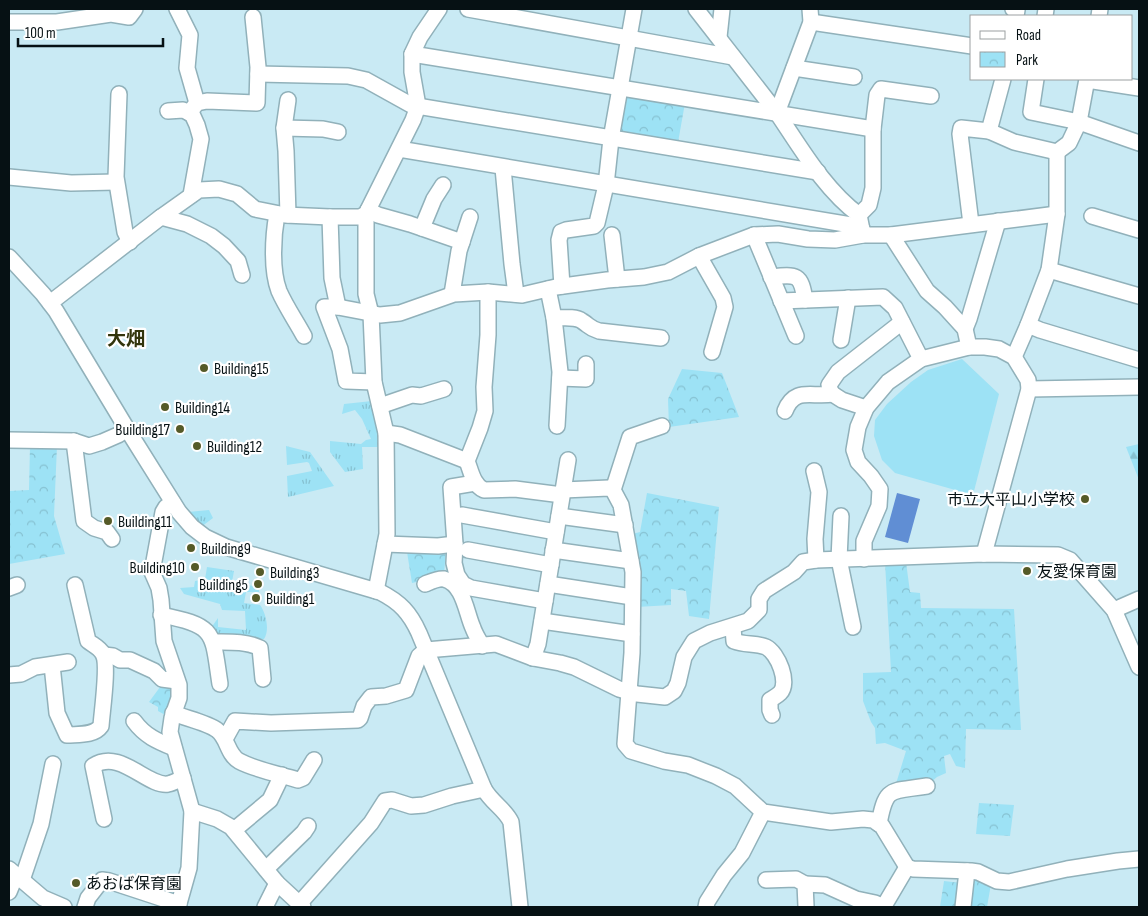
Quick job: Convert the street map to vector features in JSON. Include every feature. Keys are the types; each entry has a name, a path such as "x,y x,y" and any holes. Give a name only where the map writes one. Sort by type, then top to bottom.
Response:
{"street":[{"path":"9,22 57,22 111,11 129,17 135,9"},
{"path":"177,9 190,35 187,68 193,108 192,114 198,125 201,139 192,195"},
{"path":"376,591 387,534 386,433 374,382 371,314 365,280 367,212 399,149 418,106 412,72 412,54 420,37 439,9"},
{"path":"468,9 522,14 630,38 733,57"},
{"path":"557,426 560,378 554,318 559,240 561,232 594,226 597,223 606,185 634,9"},
{"path":"696,9 777,114 818,172 861,226"},
{"path":"719,37 722,9"},
{"path":"777,114 811,15 970,46"},
{"path":"168,111 193,108 207,101 257,103 258,74 253,17"},
{"path":"412,54 873,129"},
{"path":"794,68 854,77"},
{"path":"258,74 348,76 366,80 411,105 818,172"},
{"path":"989,130 1003,80"},
{"path":"1036,80 1031,112 1079,122 1139,143"},
{"path":"971,224 960,134 961,128 989,130 1014,142 1057,152 1069,143 1079,122 1087,80"},
{"path":"1093,80 1139,88"},
{"path":"374,382 346,381 340,348 324,308 338,307 371,314 400,313 452,294 488,292 522,295 555,288 644,277 668,272 699,256 754,235 778,234 808,239 835,240 861,226 869,204 873,188 873,129 877,96 881,89 931,96"},
{"path":"119,94 116,182 124,232 130,242"},
{"path":"288,100 284,128 286,151 283,215 273,234 276,278 280,291 304,336"},
{"path":"284,128 323,129 338,132"},
{"path":"399,149 503,168 861,226 891,235 1057,214"},
{"path":"1014,357 1049,270 1057,214 1057,152"},
{"path":"503,168 516,294"},
{"path":"9,177 71,183 116,182"},
{"path":"422,228 434,199 443,185"},
{"path":"50,303 199,190 220,188 237,194 255,209 283,215 360,217 367,212"},
{"path":"367,212 462,242"},
{"path":"1092,216 1139,230"},
{"path":"161,217 187,224 211,236 238,261 242,275"},
{"path":"330,217 332,278 338,307"},
{"path":"452,294 458,251 470,217"},
{"path":"965,329 998,221"},
{"path":"612,235 617,279"},
{"path":"754,235 796,336"},
{"path":"891,235 927,291 965,329 969,347"},
{"path":"699,256 723,298 725,307 712,352"},
{"path":"9,257 50,303 173,502 192,527 216,543 376,591 395,600 408,611 419,633 484,790 491,801 506,814 511,822 520,907"},
{"path":"1049,270 1139,296"},
{"path":"771,277 793,276 799,279 805,300"},
{"path":"488,292 488,335 484,387 485,411 467,461 479,488 484,490 515,489 563,492 605,488 613,490"},
{"path":"782,301 883,297 895,308 920,359"},
{"path":"841,340 848,298"},
{"path":"554,318 582,320 589,328 599,331 661,338"},
{"path":"866,408 842,400 832,394 829,385 838,372 902,322"},
{"path":"1028,325 1139,360"},
{"path":"864,559 864,541 879,506 880,490 872,476 858,462 854,450 858,426 866,408 888,382 920,359 969,347 999,349 1014,357 1028,380 1029,389 984,554"},
{"path":"560,378 586,380 586,364"},
{"path":"1029,389 1139,386"},
{"path":"380,406 444,389"},
{"path":"785,411 790,400 797,396 832,394"},
{"path":"662,426 630,437 613,490 621,505 633,572 632,653 628,692 626,748 664,761 688,765 716,776 735,786 763,812 831,822 873,820 882,826 904,865 913,869 978,872 997,881 1009,882 1067,869 1118,860 1139,859"},
{"path":"9,440 74,441 89,446 118,435 127,429"},
{"path":"386,433 400,435 467,461"},
{"path":"74,441 84,521 94,528 107,532 112,539"},
{"path":"533,658 538,644 568,460"},
{"path":"814,471 819,492 814,538 816,560"},
{"path":"476,483 451,487 461,547 454,563 456,575 463,584 470,588 545,601"},
{"path":"85,907 88,898 102,880 179,906 189,868 192,811 170,732 173,713 179,698 177,681 164,641 158,588 152,569 163,512 173,502"},
{"path":"462,515 556,532"},
{"path":"559,516 625,525"},
{"path":"841,516 839,559 853,627"},
{"path":"385,544 461,547 552,558 630,561"},
{"path":"225,739 235,721 245,725 358,720 364,706 373,696 386,696 408,688 419,656 426,650 496,644 533,658 574,667 611,686 628,692 659,697 670,695 678,683 684,657 694,640 748,621 759,610 759,599 764,591 794,572 803,562 816,560 984,554 1058,555 1070,560 1114,610 1139,667"},
{"path":"425,584 444,579 454,585 461,594 472,628 482,646"},
{"path":"548,584 632,597"},
{"path":"52,665 57,713 67,735 89,734 98,730 101,726 106,666 104,655 88,641 75,586"},
{"path":"1114,610 1139,599"},
{"path":"161,615 183,619 208,631 213,642 220,684"},
{"path":"542,621 632,634"},
{"path":"733,627 734,641 772,650 779,660 782,670 782,687 781,692 770,700 772,715"},
{"path":"213,642 252,644 260,648 262,679"},
{"path":"104,655 113,656 120,660 130,660 154,671 162,679 177,681"},
{"path":"9,674 20,674 35,667 68,662"},
{"path":"173,713 216,730 225,739 237,760 298,780 303,778 314,760"},
{"path":"134,721 153,740 174,748"},
{"path":"104,819 93,766 98,762 107,761 125,765 160,783 168,784 183,778"},
{"path":"9,892 41,824 53,764"},
{"path":"234,830 270,800 282,775"},
{"path":"879,824 886,797 893,792 928,786"},
{"path":"192,811 217,819 231,827 277,883 301,906 371,823 385,801 392,800 411,806 424,805 452,796 484,790"},
{"path":"706,907 707,902 724,875 742,853 763,812"},
{"path":"266,869 308,826"},
{"path":"766,880 796,879 805,884 826,885 856,899 884,907 907,867"},
{"path":"963,907 967,871"},
{"path":"16,875 43,898 64,907"},
{"path":"265,907 277,883"},
{"path":"805,884 806,906"}],"green space":[{"path":"622,92 685,103 677,148 614,137"},
{"path":"962,359 999,394 973,495 895,473 882,460 874,436 875,420 887,404 911,382 928,370"},
{"path":"682,369 722,373 739,417 669,427 668,399"},
{"path":"372,401 384,447 362,447 363,469 345,472 330,452 330,441 361,444 371,439 362,419 355,410 342,414 344,404"},
{"path":"1139,444 1139,480 1126,447"},
{"path":"30,446 57,446 54,516 65,554 9,564 9,491 29,490"},
{"path":"286,446 310,452 334,486 288,497 287,476 312,471 307,462 287,465"},
{"path":"647,493 719,507 709,619 689,616 686,591 671,589 671,605 637,607 632,534 640,532"},
{"path":"209,510 213,518 201,527 188,512"},
{"path":"446,546 444,576 412,583 407,552 409,548"},
{"path":"885,562 906,562 910,592 920,593 921,608 1014,609 1021,730 966,729 965,768 956,766 950,754 944,756 946,773 930,783 895,787 906,751 885,743 876,744 875,728 863,701 863,673 891,672"},
{"path":"207,567 234,571 232,582 259,587 259,592 246,592 244,603 260,605 262,608 267,626 264,639 220,640 211,628 218,618 218,627 246,630 245,611 222,610 220,604 184,594 180,588 194,587 195,581 205,579"},
{"path":"163,683 174,687 176,697 167,716 158,711 158,707 149,702"},
{"path":"979,803 1014,805 1010,836 976,834"},
{"path":"971,876 991,884 987,907 968,907"},
{"path":"944,881 961,883 961,907 940,907"}],"water":[{"path":"897,493 920,499 908,543 885,537"}],"place":[{"name":"Building15","path":"204,368"},
{"name":"Building14","path":"165,407"},
{"name":"Building17","path":"180,429"},
{"name":"Building12","path":"197,446"},
{"name":"市立大平山小学校","path":"1085,499"},
{"name":"Building11","path":"108,521"},
{"name":"Building9","path":"191,548"},
{"name":"Building10","path":"195,567"},
{"name":"友愛保育園","path":"1027,571"},
{"name":"Building3","path":"260,572"},
{"name":"Building5","path":"258,584"},
{"name":"Building1","path":"256,598"},
{"name":"あおば保育園","path":"76,883"}],"district":[{"name":"大畑","path":"126,338"}]}
